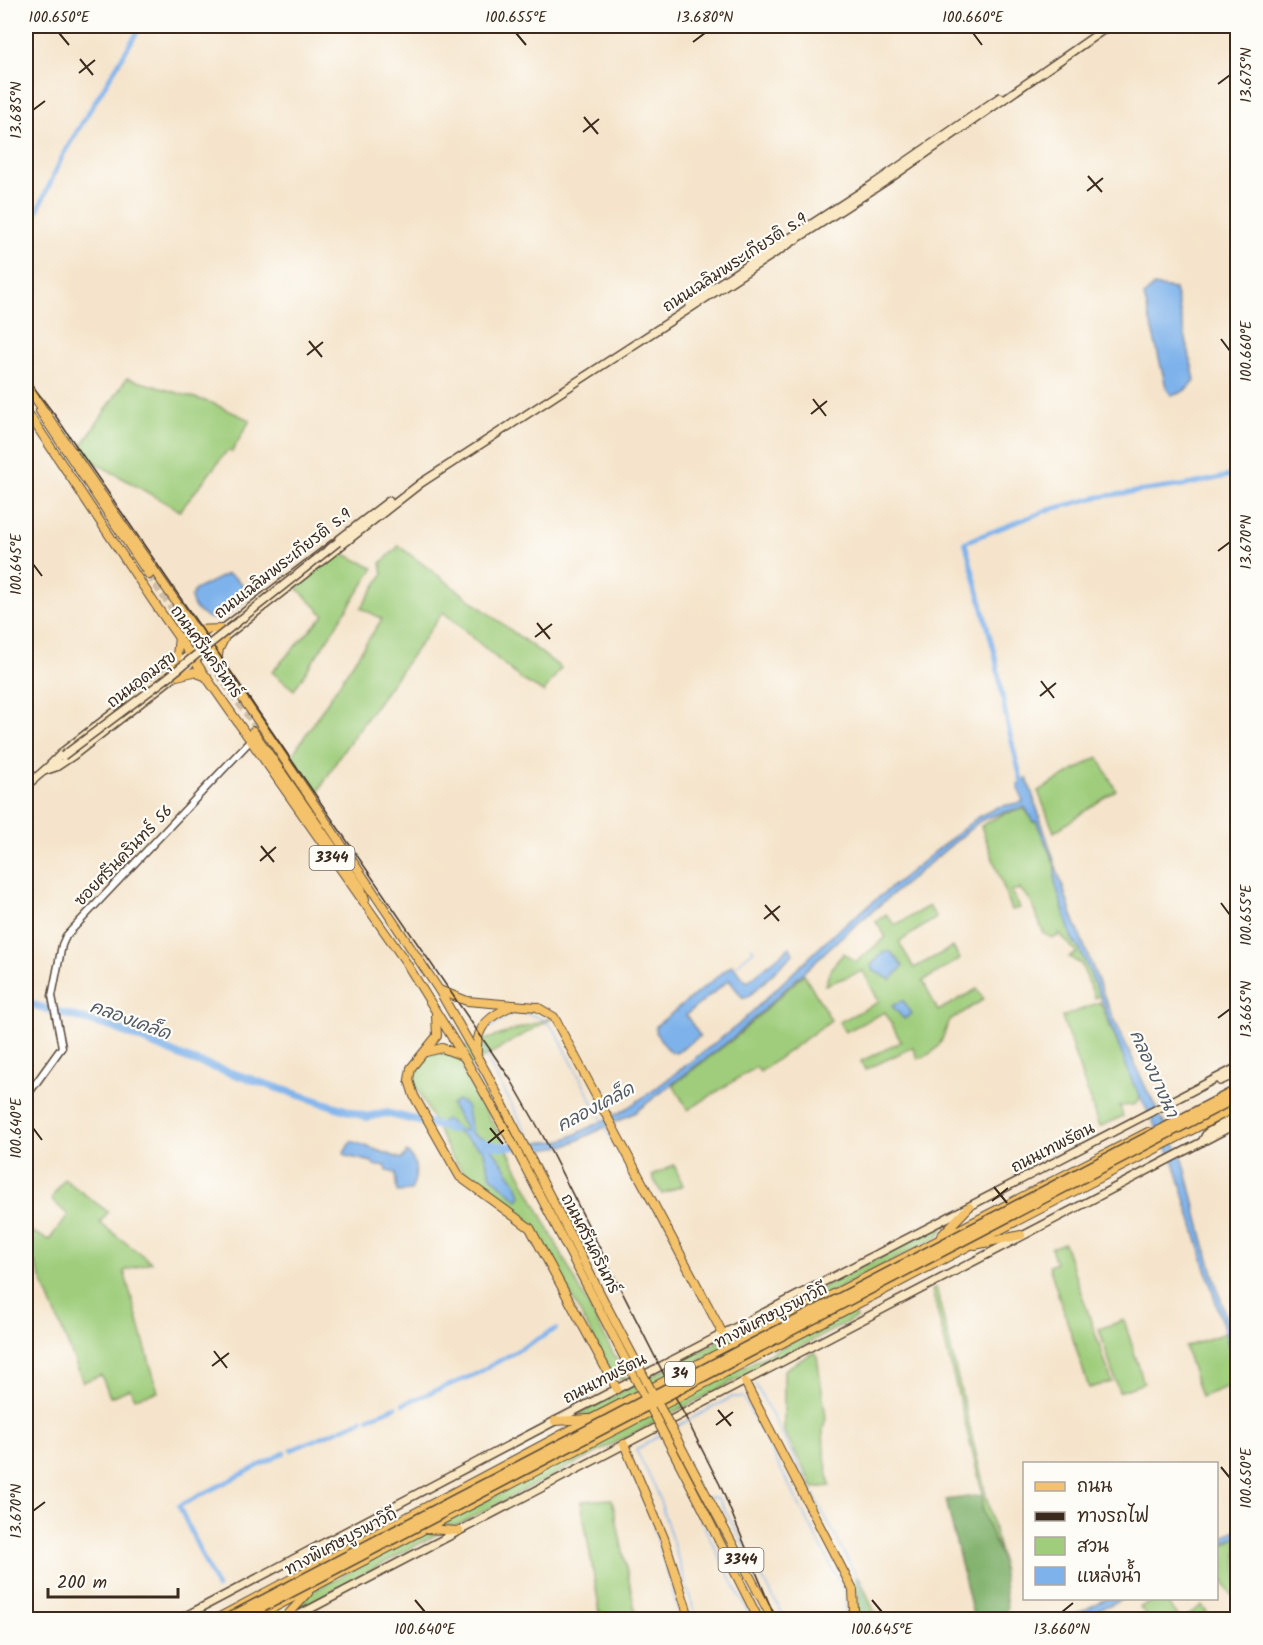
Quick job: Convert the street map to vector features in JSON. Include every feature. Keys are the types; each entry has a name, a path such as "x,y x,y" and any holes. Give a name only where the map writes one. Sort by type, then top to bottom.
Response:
{"highway":[{"name":"ทางพิเศษบูรพาวิถี","path":"224,1620 1238,1088"},
{"name":"ทางพิเศษบูรพาวิถี","path":"239,1620 1238,1097"},
{"path":"250,1620 1238,1102"}],"main road":[{"name":"ถนนเฉลิมพระเกียรติ ร.9","path":"586,372 875,183 1103,26"},
{"name":"ถนนเฉลิมพระเกียรติ ร.9","path":"203,643 380,507 559,389 901,171 1109,26"},
{"name":"ถนนศรีนครินทร์","path":"26,385 237,690 439,990 523,1142 598,1299 759,1620"},
{"name":"ถนนศรีนครินทร์","path":"26,410 39,423 147,577 43,419 35,399"},
{"name":"ถนนศรีนครินทร์","path":"26,410 161,613 368,906 435,1007 511,1140 773,1620"},
{"name":"ถนนเฉลิมพระเกียรติ ร.9","path":"209,651 372,520 450,461"},
{"name":"ถนนเฉลิมพระเกียรติ ร.9","path":"355,530 380,507"},
{"name":"ถนนเฉลิมพระเกียรติ ร.9","path":"338,542 372,520"},
{"name":"ถนนอุดมสุข","path":"26,786 338,542"},
{"path":"161,613 168,616 175,613 174,602"},
{"path":"235,618 233,626 241,626"},
{"path":"195,630 221,629"},
{"path":"176,665 179,637"},
{"path":"217,663 219,649 224,639"},
{"name":"ถนนอุดมสุข","path":"44,771 54,759 203,643"},
{"name":"ถนนอุดมสุข","path":"44,771 61,764 209,651"},
{"path":"177,676 194,672 208,678"},
{"path":"224,700 226,691 237,690"},
{"path":"141,692 148,693 146,699"},
{"name":"ถนนศรีนครินทร์","path":"368,906 361,888 255,730 360,879 370,888"},
{"path":"439,990 467,1000 537,1007 554,1017 723,1334"},
{"path":"477,1057 477,1033 482,1025 518,1004"},
{"path":"435,1007 438,1031 411,1068 410,1080 424,1115 460,1177 530,1228 617,1389"},
{"path":"422,1054 442,1048 464,1057"},
{"name":"ถนนเทพรัตน","path":"178,1620 555,1421 1238,1067"},
{"path":"1184,1096 1238,1073"},
{"name":"ถนนเทพรัตน","path":"213,1620 591,1419 1149,1131 1238,1088"},
{"name":"34","path":"250,1620 1238,1106"},
{"path":"1202,1142 1207,1133 1238,1115"},
{"name":"34","path":"289,1620 1238,1123"},
{"path":"936,1241 969,1207"},
{"path":"965,1247 1021,1235"},
{"path":"745,1382 853,1590 854,1610 850,1620"},
{"path":"555,1421 591,1419"},
{"path":"624,1444 664,1538 690,1620"},
{"path":"425,1528 459,1531"},
{"path":"283,1620 316,1586"}],"street":[{"name":"ซอยศรีนครินทร์ 56","path":"26,1097 61,1051 62,1041 52,996 62,945 66,936 251,740"}],"green space":[{"path":"127,378 212,403 250,420 232,452 227,451 180,511 87,458 81,447"},
{"path":"399,546 561,668 544,692 522,680 443,612 341,754 314,799 289,760 382,619 361,608 383,574 381,563"},
{"path":"338,551 374,568 294,690 272,672 324,615 294,585"},
{"path":"1098,757 1116,790 1054,832 1038,791"},
{"path":"1025,809 1033,822 1036,821 1055,865 1055,882 1072,939 1080,950 1100,996 1095,998 1081,964 1069,957 1077,953 1059,933 1057,937 1052,938 1044,934 1030,900 1020,889 1011,891 1020,908 1012,910 981,826 1003,814"},
{"path":"929,906 936,918 899,942 914,968 953,947 960,959 923,981 938,1011 977,989 984,999 948,1022 939,1045 925,1056 918,1059 913,1047 865,1070 861,1061 901,1042 885,1012 845,1032 839,1022 879,1002 863,971 825,985 831,968 844,953 856,962 886,937 876,922 886,914 895,925"},
{"path":"804,974 831,1020 760,1072 756,1067 688,1110 673,1085 736,1037"},
{"path":"1100,1002 1140,1096 1137,1103 1133,1105 1120,1106 1123,1116 1099,1127 1062,1017"},
{"path":"554,1017 462,1070 502,1139 625,1376 623,1379 614,1378 552,1258 531,1224 517,1210 467,1175 451,1156 414,1082 415,1069 430,1054 445,1053"},
{"path":"674,1165 683,1185 662,1194 652,1176"},
{"path":"64,1179 108,1212 100,1223 151,1262 124,1271 158,1392 135,1398 130,1389 110,1397 101,1375 83,1382 35,1263 26,1266 26,1229 49,1240 68,1215 51,1199"},
{"path":"944,1224 941,1233 936,1238 595,1415 573,1417"},
{"path":"1064,1243 1112,1382 1089,1388 1049,1266 1056,1263 1051,1248"},
{"path":"936,1287 1001,1558 982,1511 983,1495 932,1290"},
{"path":"852,1311 856,1318 461,1523 454,1526 442,1523"},
{"path":"1124,1320 1144,1383 1119,1392 1099,1329"},
{"path":"1225,1333 1237,1373 1237,1383 1201,1397 1185,1347"},
{"path":"814,1352 817,1356 826,1418 823,1429 824,1451 830,1486 814,1488 784,1432 784,1370"},
{"path":"983,1495 982,1511 1001,1558 1007,1608 1004,1619 974,1619 946,1500"},
{"path":"612,1499 637,1619 601,1619 581,1501"},
{"path":"428,1530 441,1532 292,1613 311,1592"},
{"path":"1237,1537 1237,1603 1218,1573 1218,1549"},
{"path":"855,1577 859,1577 876,1615 857,1619 859,1598"},
{"path":"1156,1600 1166,1600 1179,1619 1149,1619 1140,1607"},
{"path":"1202,1605 1211,1619 1184,1619"}],"water":[{"path":"1153,286 1175,289 1195,380 1175,395 1171,395 1166,387 1144,296"},
{"path":"227,574 242,584 245,600 224,617 213,619 207,617 195,608 191,597 195,590"},
{"path":"1027,778 1072,915 1106,1001 1146,1088 1183,1159 1204,1242 1237,1355 1237,1373 1174,1162 1132,1081 1100,996 1080,950 1072,939 1055,882 1055,865 1036,821 1033,822 1025,807 980,821 838,940 734,1037 634,1113 568,1145 531,1151 528,1143 562,1141 621,1112 651,1092 738,1025 837,931 978,817 998,807 1023,802 1018,785"},
{"path":"790,947 793,954 749,996 743,998 729,980 686,1015 700,1036 676,1053 669,1051 655,1032 656,1026 732,965 747,982"},
{"path":"884,952 891,952 903,966 891,980 874,971 871,965"},
{"path":"903,1000 912,1014 904,1019 892,1006"},
{"path":"458,1100 466,1105 472,1134 487,1140 518,1186 521,1196 518,1200 491,1176 483,1150 442,1122 446,1119 460,1130 467,1130 451,1105"},
{"path":"351,1141 402,1159 407,1152 414,1161 416,1170 411,1191 397,1192 395,1173 387,1171 386,1166 374,1166 372,1162 346,1156 344,1153"},
{"path":"1237,1529 1237,1536 1218,1546 1218,1539"},
{"path":"1104,1600 1121,1600 1077,1619 1066,1619"}],"waterway":[{"path":"26,236 64,153 141,26"},
{"path":"1023,787 1007,722 995,655 965,542 1048,510 1098,497 1186,485 1238,474"},
{"path":"734,967 754,950 751,947"},
{"name":"คลองเคล็ด","path":"26,1003 115,1028 188,1059 367,1117 385,1113 453,1129"},
{"path":"483,1032 514,1012 533,1015 544,1020 557,1034 603,1122"},
{"path":"481,1042 487,1059 533,1144"},
{"path":"605,1127 611,1139"},
{"name":"คลองเคล็ด","path":"483,1142 497,1146 539,1147"},
{"path":"403,1404 474,1375 556,1329"},
{"path":"756,1385 861,1585 865,1608 862,1620"},
{"path":"674,1428 732,1397 743,1397 846,1594 844,1620"},
{"path":"368,1418 396,1407"},
{"path":"291,1450 362,1420"},
{"path":"662,1434 636,1450 657,1491 697,1620"},
{"path":"217,1588 179,1506 284,1453"},
{"path":"710,1497 718,1498 786,1620"},
{"path":"698,1504 694,1507 752,1620"},
{"path":"654,1528 681,1620"}],"tunnel":[{"path":"149,575 257,728"}],"railway":[{"path":"26,377 57,418 511,1080 543,1136 720,1485 776,1620"}],"water label":[{"name":"คลองบางนา","path":"1153,1074"}]}
